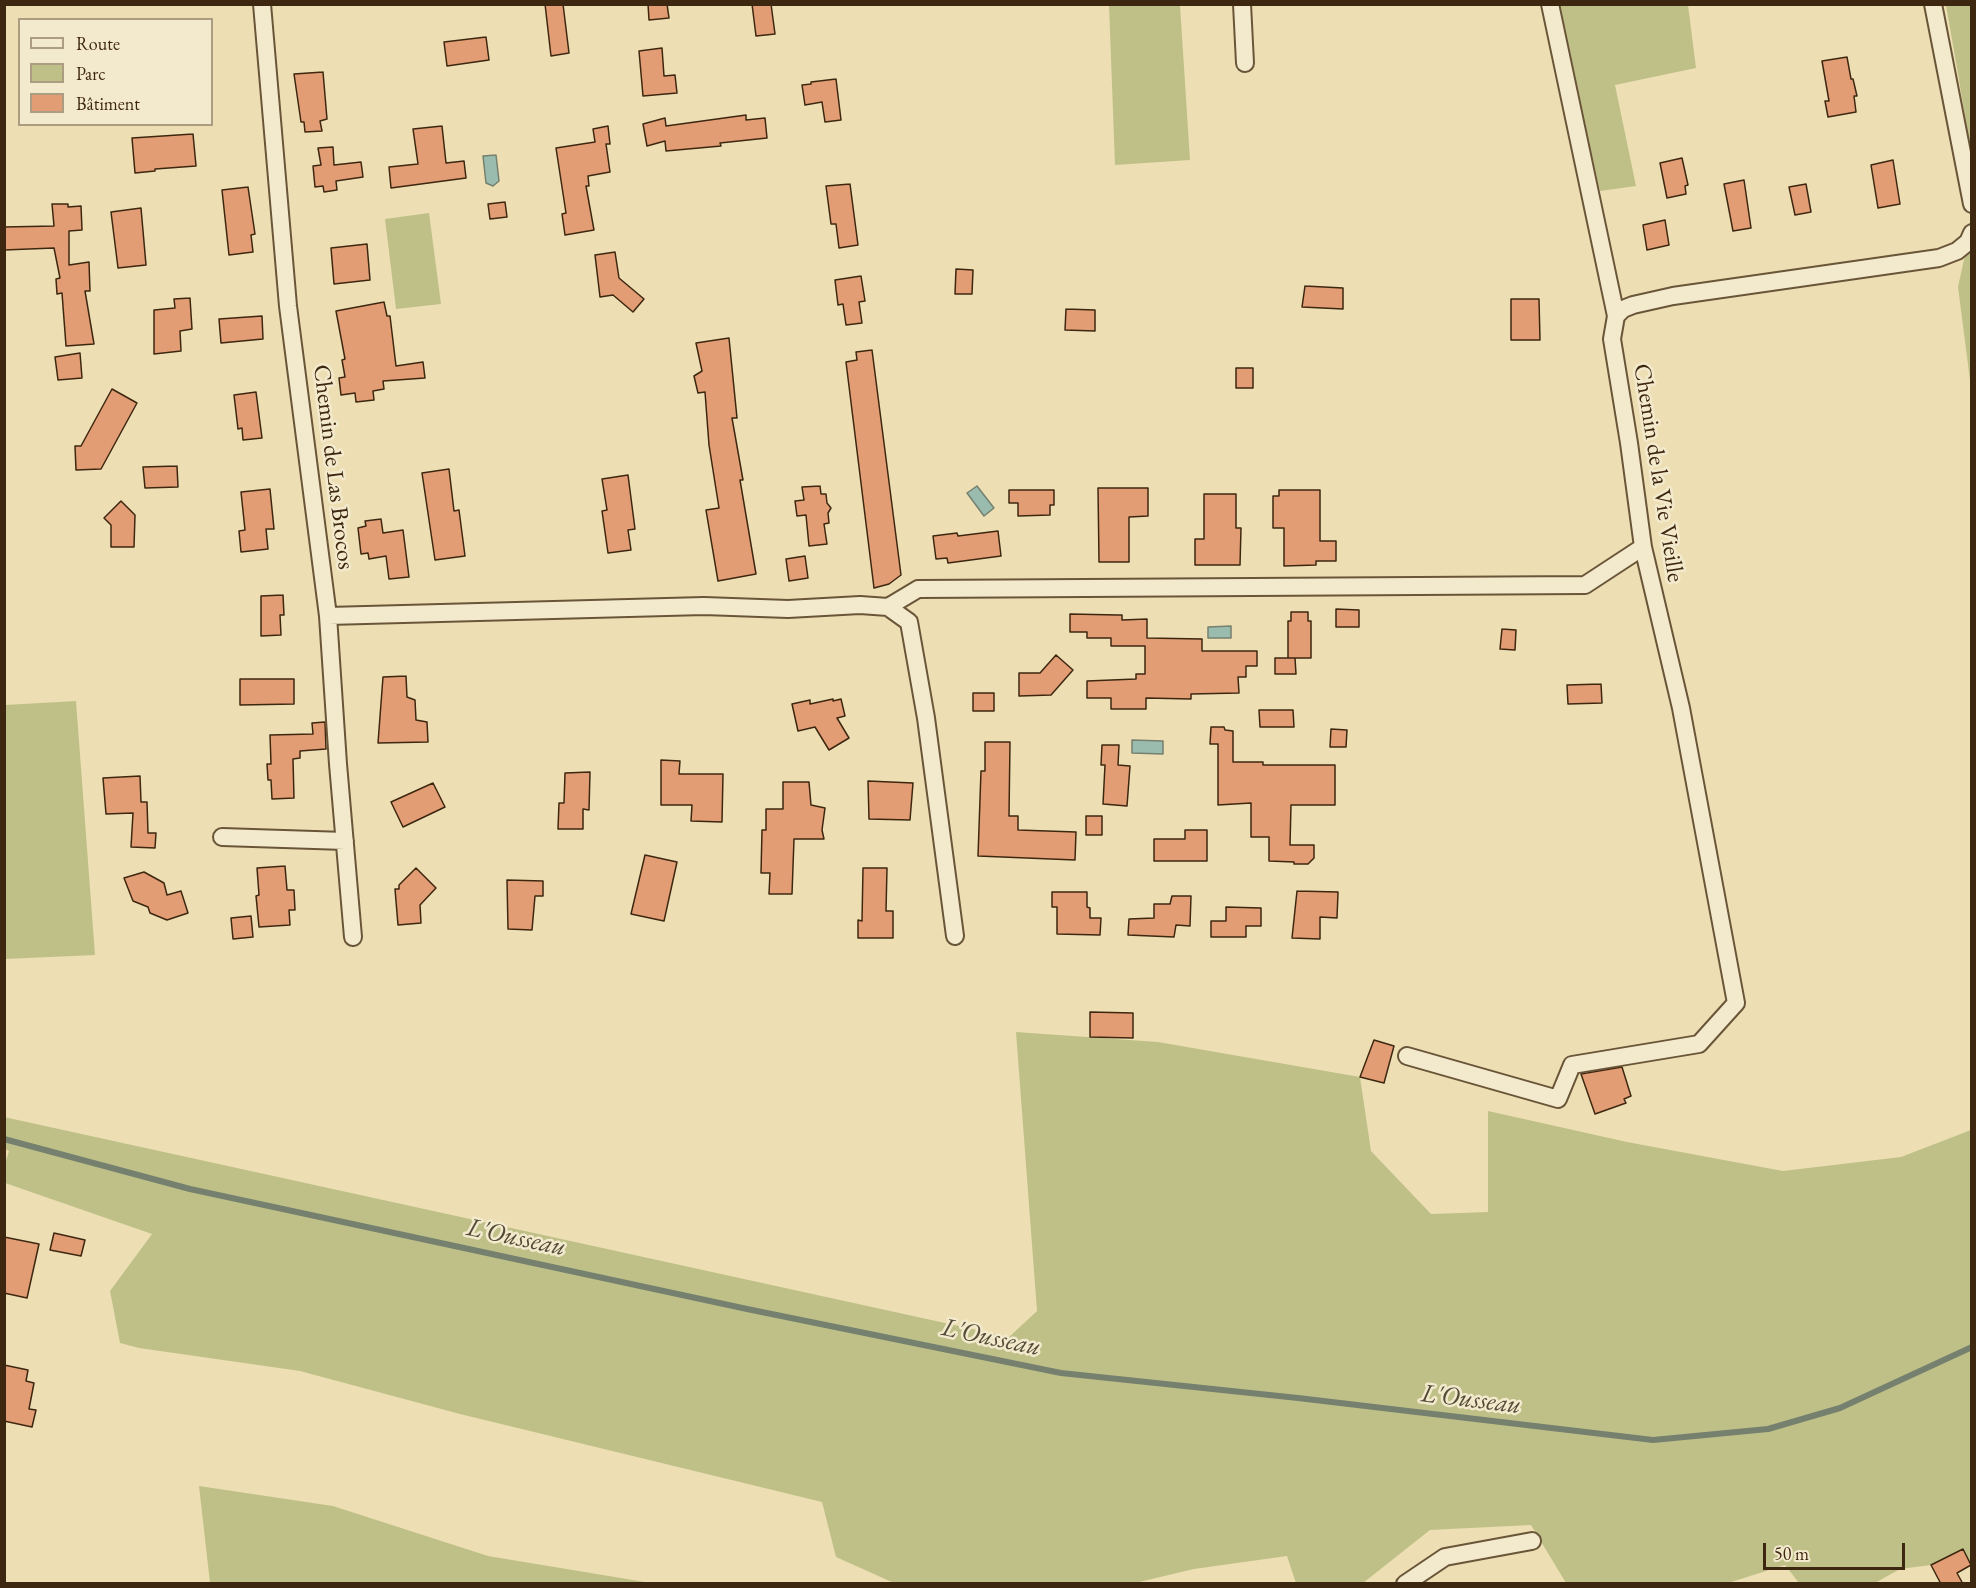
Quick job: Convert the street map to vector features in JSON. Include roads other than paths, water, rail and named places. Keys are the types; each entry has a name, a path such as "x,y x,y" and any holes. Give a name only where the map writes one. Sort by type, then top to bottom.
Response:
{"street":[{"name":"Chemin de Las Brocos","path":"262,4 288,306 328,616 353,937"},
{"path":"1242,4 1245,63"},
{"name":"Chemin de la Vie Vieille","path":"1407,1056 1558,1099 1572,1065 1699,1044 1736,1003 1681,708 1643,547 1612,339 1616,316 1550,4"},
{"path":"1933,4 1971,204"},
{"path":"1616,316 1623,309 1633,305 1673,296 1939,258 1957,251 1968,242 1971,233"},
{"path":"888,607 918,589 1585,585 1643,547"},
{"path":"328,616 704,606 788,609 860,605 888,607 909,622 926,718 955,936"},
{"path":"222,837 345,841"},
{"path":"1405,1584 1445,1557 1533,1540"}],"waterway":[{"name":"L'Ousseau","path":"4,1139 190,1189 747,1309 1061,1373 1298,1398 1653,1440 1768,1429 1840,1408 1972,1347"}]}
